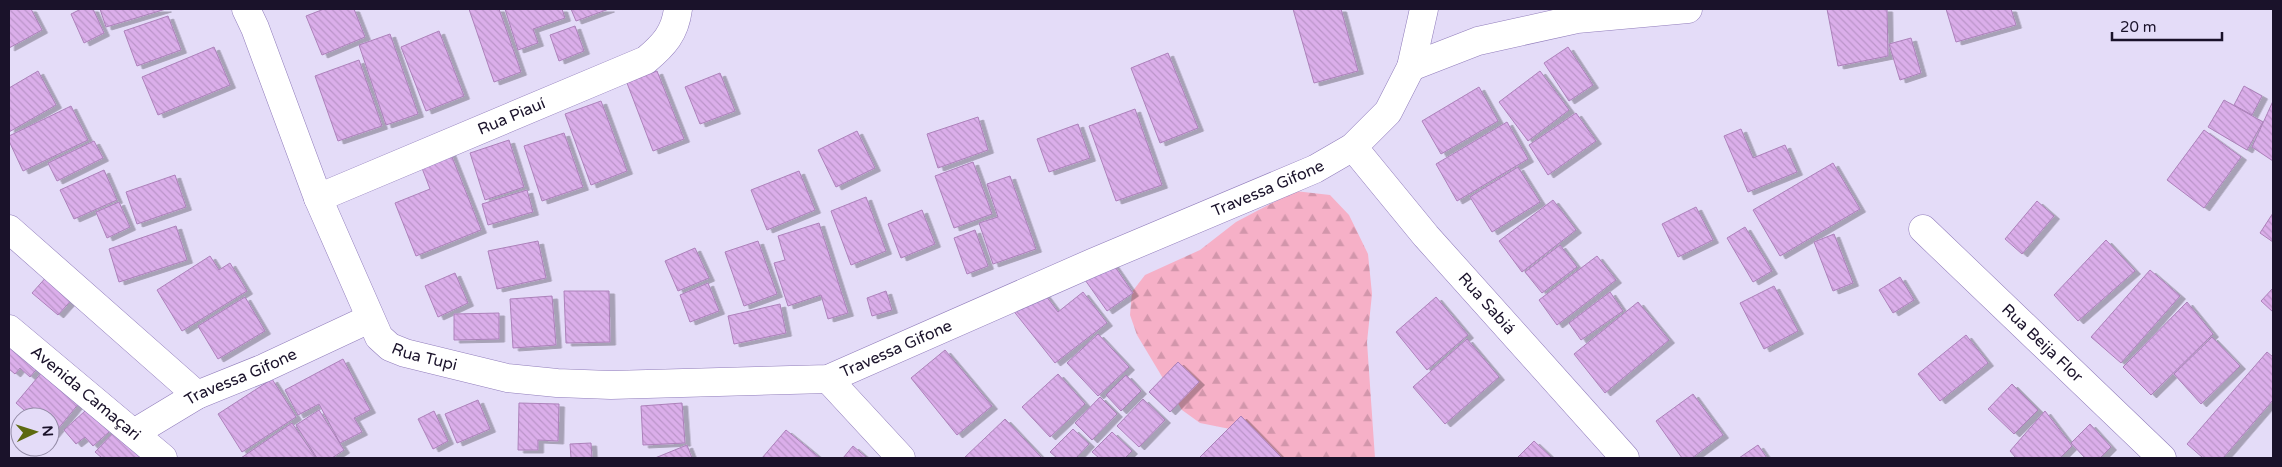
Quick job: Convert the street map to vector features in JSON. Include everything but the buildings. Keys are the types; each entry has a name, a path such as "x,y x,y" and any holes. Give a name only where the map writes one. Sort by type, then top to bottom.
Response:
{"street":[{"name":"Rua Tupi","path":"246,9 255,28 318,198 360,323 390,346 405,353 507,378 610,385 828,379"},
{"name":"Rua Piauí","path":"318,198 646,60 662,47 676,24 678,9"},
{"name":"Travessa Gifone","path":"828,379 1094,262 1315,169 1353,147 1388,112 1410,67 1424,9"},
{"path":"1410,67 1478,41 1577,19 1688,9"},
{"name":"Rua Sabiá","path":"1353,147 1426,236 1625,458"},
{"path":"9,229 197,395"},
{"name":"Rua Beija Flor","path":"1923,229 2162,458"},
{"name":"Travessa Gifone","path":"134,433 197,395 264,368 360,323"},
{"name":"Avenida Camaçari","path":"9,329 163,458"},
{"path":"828,379 901,458"}],"green space":[{"path":"1295,191 1330,195 1349,215 1368,254 1372,294 1367,342 1375,458 1248,458 1248,450 1240,431 1200,423 1182,410 1137,335 1130,315 1132,292 1145,275 1200,250 1236,222"}]}
